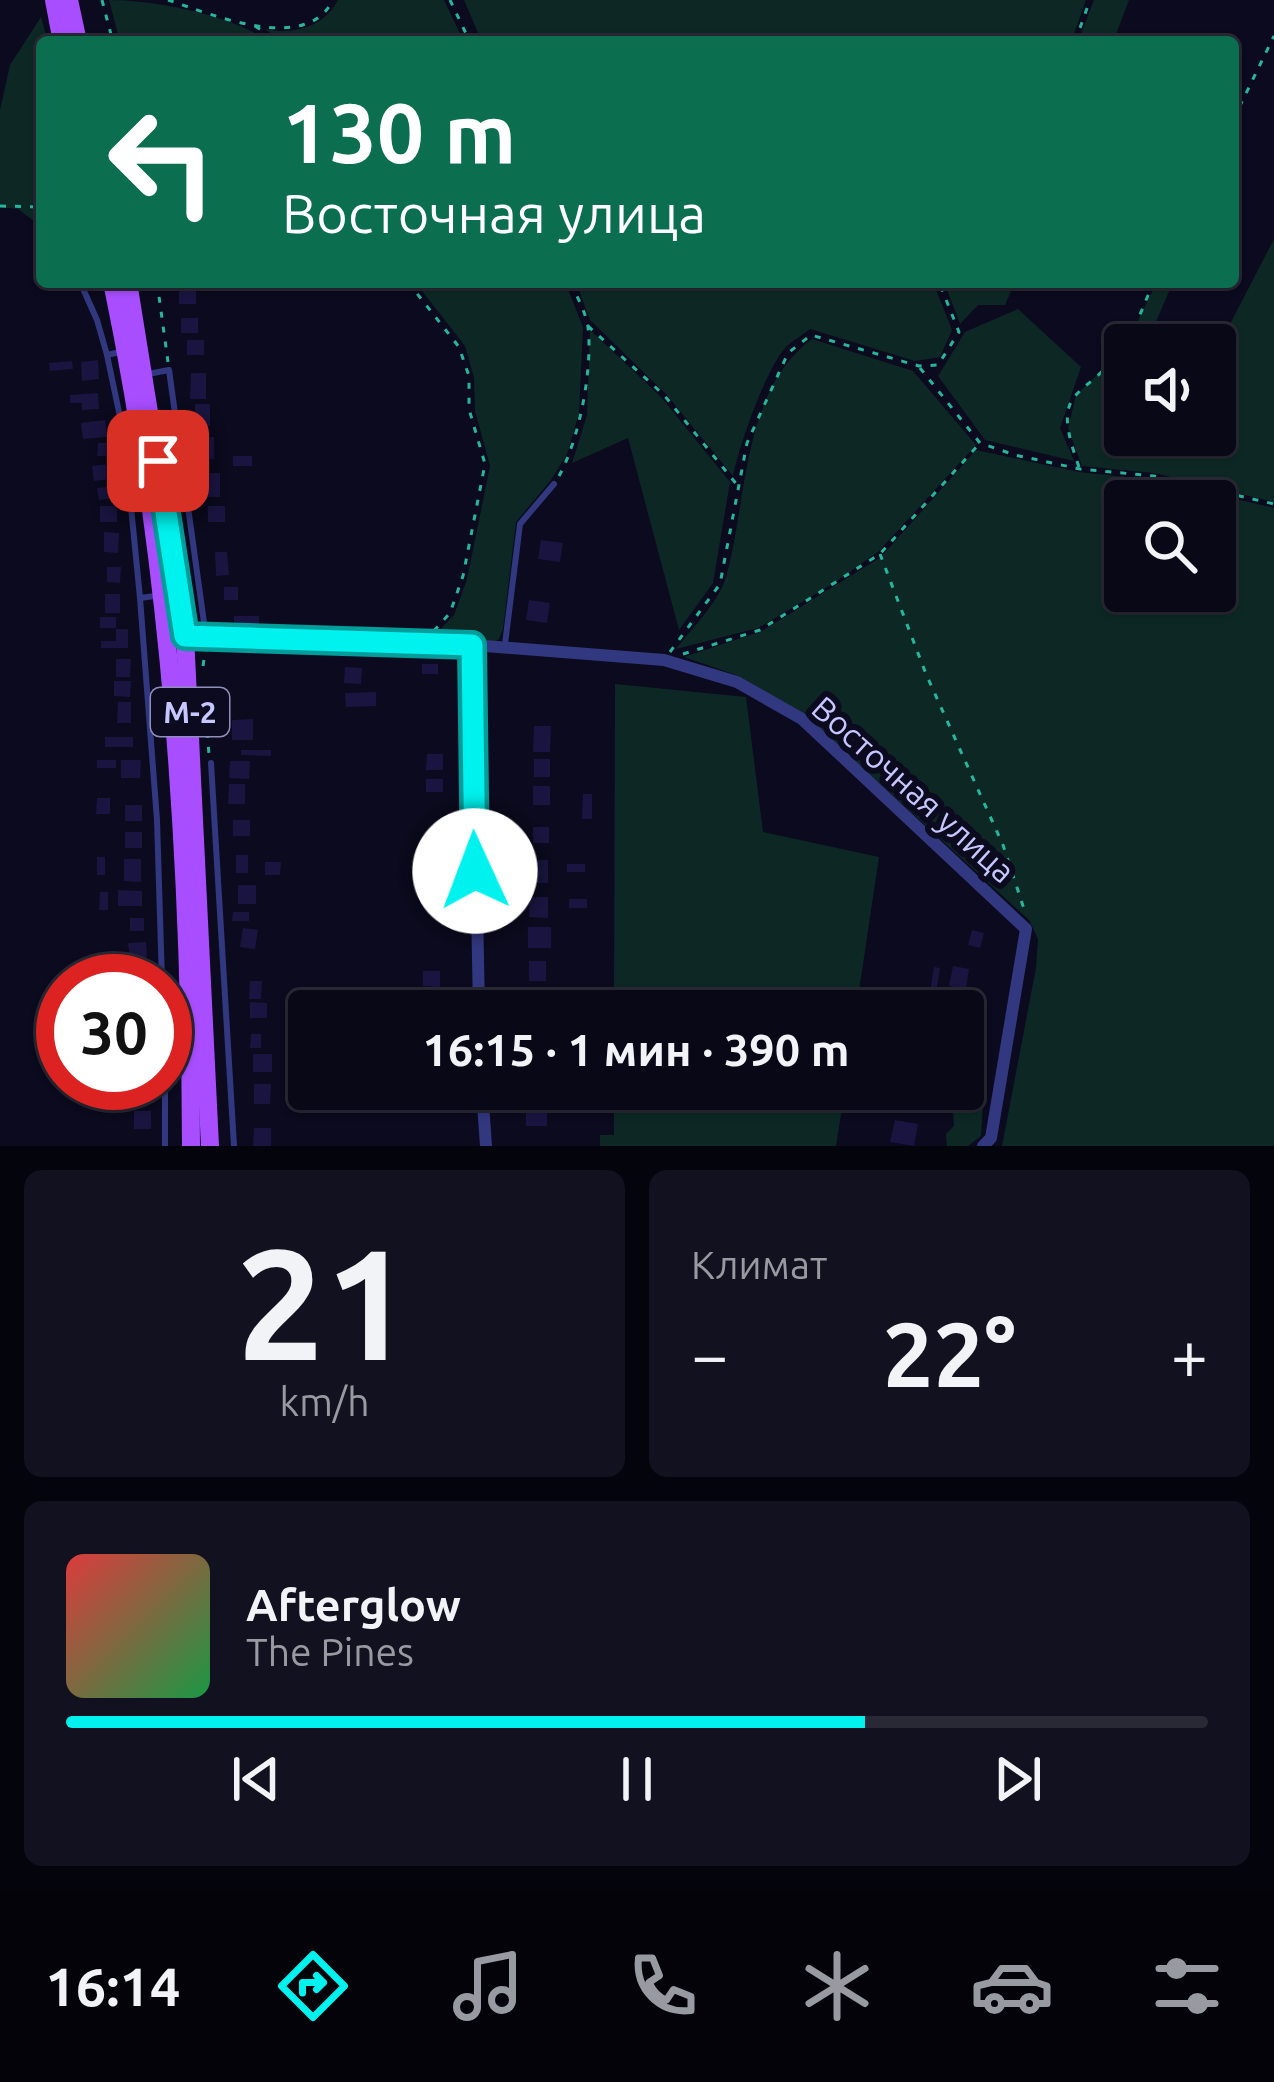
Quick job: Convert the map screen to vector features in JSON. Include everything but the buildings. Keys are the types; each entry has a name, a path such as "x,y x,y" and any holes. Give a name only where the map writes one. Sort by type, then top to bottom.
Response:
{"main road":[{"path":"54,0 61,36"},
{"path":"69,0 77,36"},
{"name":"М-2","path":"112,288 116,353 161,595 176,637 191,1146"},
{"name":"М-2","path":"129,288 176,637 210,1146"}],"street":[{"name":"Восточная улица","path":"176,637 472,645 664,660 737,682 802,719 1026,928 991,1138 983,1146"},
{"path":"472,645 479,990"},
{"path":"483,1110 486,1146"}],"lane":[{"path":"83,288 116,353 157,820 160,954"},
{"path":"144,374 169,370 206,637"},
{"path":"504,648 520,524 554,484"},
{"path":"140,598 161,595"},
{"path":"211,763 234,1146"},
{"path":"164,1110 165,1146"}],"path":[{"path":"102,0 111,36"},
{"path":"168,0 253,25 303,26 328,11 333,0"},
{"path":"450,0 467,36"},
{"path":"1077,36 1090,0"},
{"path":"253,25 270,36"},
{"path":"1239,108 1274,36"},
{"path":"0,206 36,207"},
{"path":"158,288 169,370"},
{"path":"413,288 459,347 470,376 469,410 485,464 464,576 451,613 422,644"},
{"path":"554,484 570,456 583,414 588,326 573,288"},
{"path":"664,660 720,584 747,443 788,353 811,335 919,366 938,365 959,332 942,288"},
{"path":"1080,469 1065,428 1074,394 1121,350 1151,288"},
{"path":"588,326 664,395 739,487"},
{"path":"919,366 980,442 1080,469 1154,476 1274,505"},
{"path":"664,660 760,630 880,554 980,442"},
{"path":"880,554 926,674 1003,845 1026,906 1026,928"},
{"path":"202,667 206,637"},
{"path":"204,688 211,763"}],"green space":[{"path":"109,0 192,11 259,36 118,36"},
{"path":"338,0 444,0 461,36 275,36 265,29 307,27"},
{"path":"464,0 1086,0 1073,36 479,36"},
{"path":"1094,0 1129,0 1115,36 1080,36"},
{"path":"41,17 46,36 36,36 36,222 18,209 0,207 0,110 10,65"},
{"path":"1274,239 1274,502 1236,493 1236,480 1183,480 1082,466 1068,428 1076,395 1104,368 1104,456 1236,456 1236,324 1230,324"},
{"path":"420,288 567,288 583,327 579,413 567,454 516,522 503,629 492,643 431,639 454,615 467,579 490,466 465,346"},
{"path":"578,288 935,288 952,330 940,357 915,361 810,329 786,347 770,372 733,476 666,394 590,320"},
{"path":"946,288 1012,288 1005,305 978,305 960,324"},
{"path":"1154,288 1170,288 1155,324 1136,324"},
{"path":"1018,309 1081,367 1060,428 1074,461 985,440 938,376 965,332"},
{"path":"590,330 661,397 730,482 713,583 679,630 628,438 572,463 587,415"},
{"path":"812,339 913,371 976,445 879,551 834,583 758,628 676,649 725,580 750,451 771,388"},
{"path":"976,450 1079,472 1154,480 1104,480 1104,612 1236,612 1236,499 1274,508 1274,1146 1002,1146 1038,939 1029,920 806,716 739,676 684,657 762,631 881,557"},
{"path":"615,684 746,697 763,832 879,857 859,990 614,990"},
{"path":"614,1110 842,1110 836,1146 600,1146 600,1135 614,1135"},
{"path":"953,1110 983,1110 981,1136 968,1146 947,1146 946,1134 954,1126"}],"route":[{"path":"158,461 185,636 472,645 475,871"}]}
